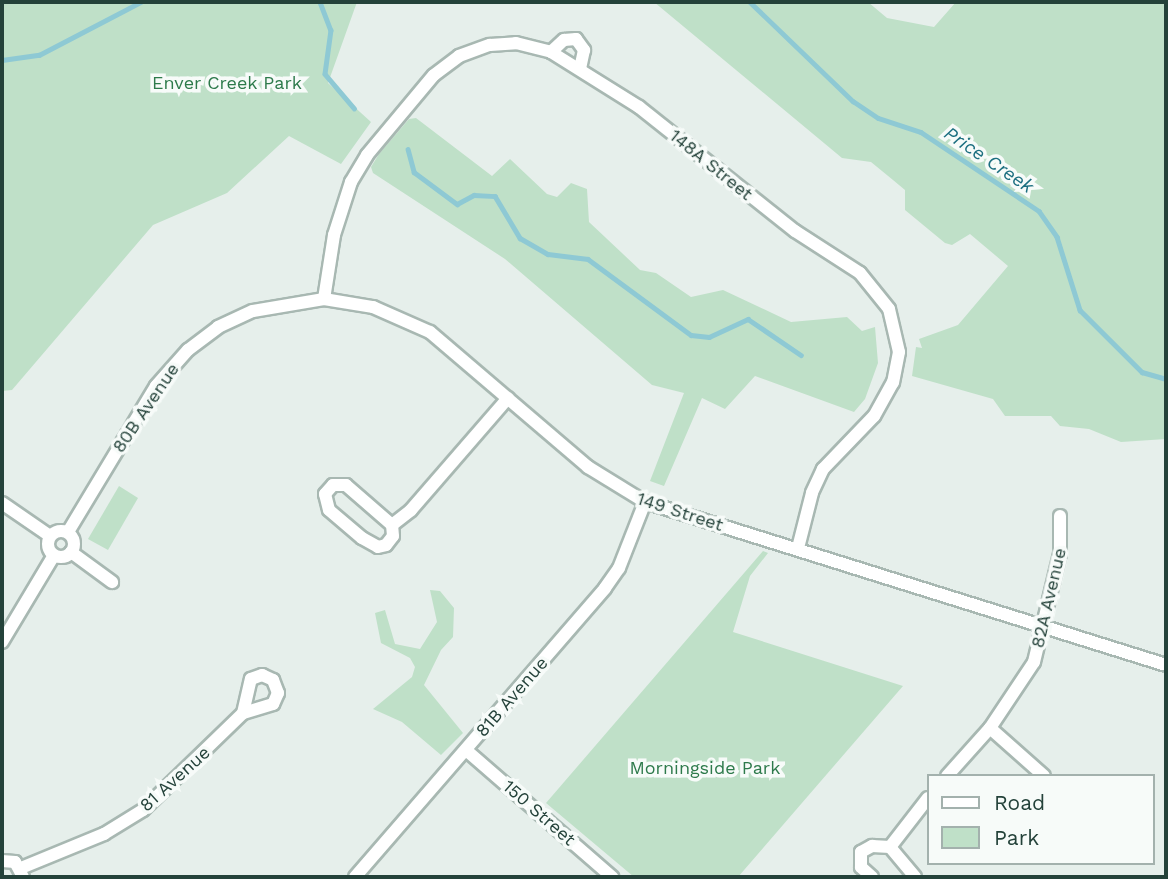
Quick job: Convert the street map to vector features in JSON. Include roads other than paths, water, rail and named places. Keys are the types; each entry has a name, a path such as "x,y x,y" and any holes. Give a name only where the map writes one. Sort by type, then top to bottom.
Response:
{"street":[{"path":"551,52 564,40 576,39 584,50 580,69"},
{"name":"148A Street","path":"324,299 340,212 360,165 434,75 474,49 516,43 551,52 639,107 795,231 864,277 889,309 899,352 895,377 882,405 820,475 798,548"},
{"name":"149 Street","path":"324,299 373,307 412,321 439,338 588,467 645,502 1166,665"},
{"name":"80B Avenue","path":"68,532 156,386 188,350 246,314 324,299"},
{"path":"392,524 411,510 508,398"},
{"path":"344,484 392,524 394,533 388,543 372,545 329,510 326,494 333,485 344,484"},
{"name":"81B Avenue","path":"355,877 612,580 645,502"},
{"path":"2,503 50,536"},
{"name":"82A Avenue","path":"949,774 990,728 1028,674 1044,627 1060,554 1060,516"},
{"path":"54,555 48,547 50,536 60,530 68,532 74,541 71,552"},
{"path":"2,642 54,555 71,552 112,582"},
{"name":"81 Avenue","path":"22,873 104,834 143,810 243,713"},
{"path":"990,728 1042,774"},
{"name":"150 Street","path":"466,750 612,877"},
{"path":"890,847 926,801"},
{"path":"872,877 861,867 862,852 872,846 890,847 915,877"},
{"path":"2,861 22,873"}],"waterway":[{"path":"2,60 39,55 141,2"},
{"path":"320,2 331,30 325,74 354,108"},
{"name":"Price Creek","path":"750,2 853,101 878,118 921,132 1039,211 1057,237 1080,310 1142,372 1166,379"},
{"path":"408,149 414,172 457,204 474,195 495,196 520,238 548,254 588,259 691,335 709,337 748,319 801,355"}],"park label":[{"name":"Enver Creek Park","path":"227,83"},
{"name":"Morningside Park","path":"705,768"}]}
